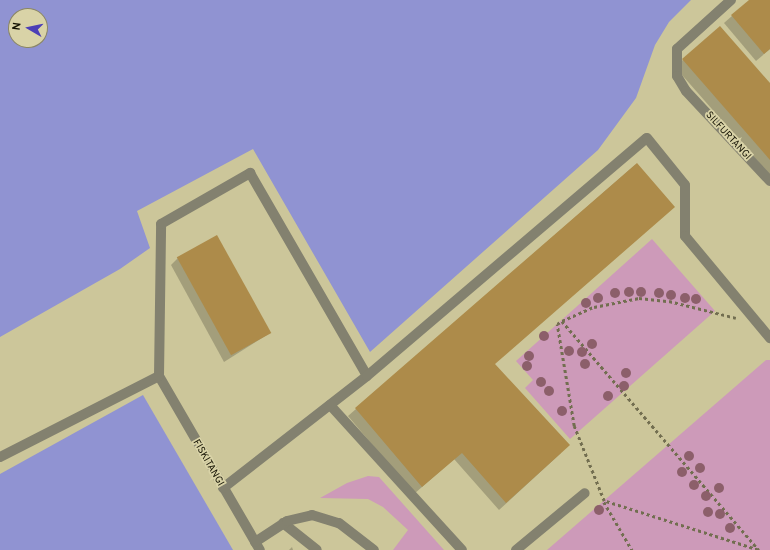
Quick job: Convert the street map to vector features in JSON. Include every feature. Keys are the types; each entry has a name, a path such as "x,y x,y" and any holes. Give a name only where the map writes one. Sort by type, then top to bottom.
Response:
{"street":[{"name":"SILFURTANGI","path":"731,0 677,49 677,76 686,91 770,181"},
{"path":"223,488 367,376 647,138 685,185 685,236 770,338"},
{"path":"0,457 158,376 161,224 250,173 367,376"},
{"name":"FISKITANGI","path":"158,376 257,546"},
{"path":"330,405 462,550"},
{"path":"516,550 585,493"},
{"path":"257,546 283,523 312,515 339,522 374,550"},
{"path":"283,523 317,550"}],"path":[{"path":"632,550 604,501 574,426 557,324 594,306 639,298 669,301 736,318"},
{"path":"562,321 759,550"},
{"path":"604,501 759,550"}],"shaded area":[{"path":"652,239 715,311 570,439 525,388 533,380 516,361"},
{"path":"766,360 770,360 770,550 547,550"},
{"path":"368,476 379,477 444,550 393,550 408,530 383,507 368,499 320,498 347,483"}],"water":[{"path":"0,0 691,0 669,22 655,45 636,98 598,150 370,352 253,149 137,211 150,248 120,269 0,337"},
{"path":"143,395 233,550 0,550 0,474"}],"building":[{"path":"749,0 770,0 770,49 764,54 731,15"},
{"path":"720,26 770,83 770,160 682,59"},
{"path":"637,163 675,207 495,364 570,445 506,503 462,453 422,487 355,408"},
{"path":"217,235 271,333 231,355 177,257"}]}
